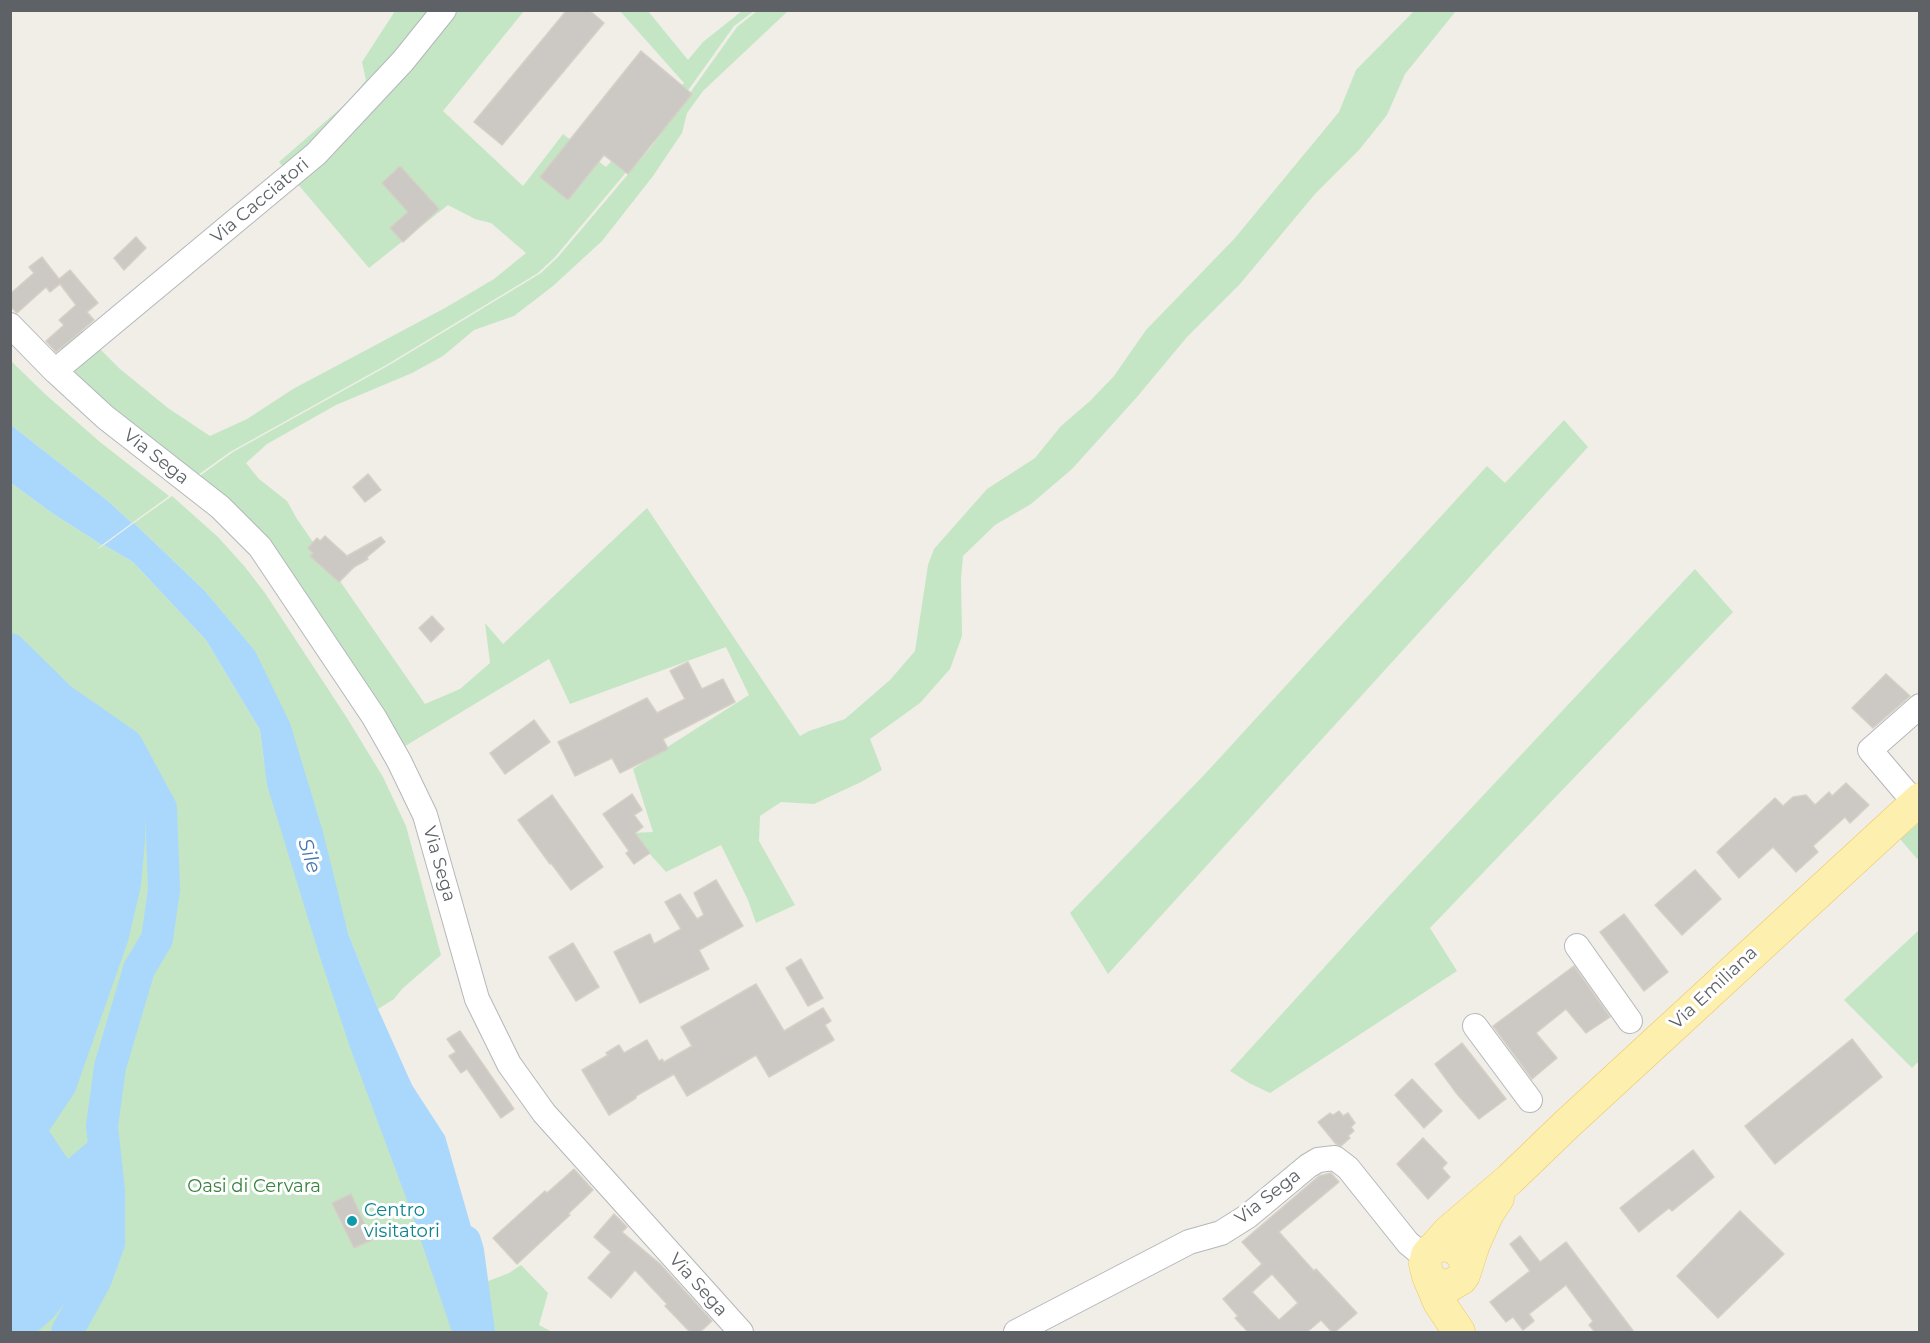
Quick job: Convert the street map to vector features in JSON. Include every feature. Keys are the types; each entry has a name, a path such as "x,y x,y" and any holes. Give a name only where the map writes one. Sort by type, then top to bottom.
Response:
{"main road":[{"name":"Via Emiliana","path":"1430,1261 1448,1232 1510,1179 1917,801"},
{"name":"Via Emiliana","path":"1465,1272 1488,1213 1510,1179"},
{"name":"Via Emiliana","path":"1430,1261 1446,1245 1459,1250 1465,1261 1474,1332"},
{"path":"1430,1261 1440,1302 1459,1332"}],"street":[{"name":"Via Cacciatori","path":"55,371 316,154 403,61 444,10"},
{"name":"Via Sega","path":"10,325 105,417 220,507 260,548 374,717 399,761 425,815 477,999 509,1064 544,1113 741,1332"},
{"path":"1917,801 1870,750 1920,706"},
{"path":"1577,946 1630,1020"},
{"path":"1475,1026 1530,1100"},
{"name":"Via Sega","path":"1016,1332 1189,1242 1221,1233 1248,1216 1318,1160 1335,1158 1348,1168 1408,1243 1430,1261"}],"green space":[{"path":"395,11 524,11 443,111 523,186 563,134 606,167 684,83 620,11 648,11 688,60 703,42 742,11 754,11 734,26 649,145 555,257 538,273 388,364 230,452 191,480 52,364 65,342 80,329 120,369 168,408 210,436 247,419 293,389 445,308 494,279 526,253 491,223 475,219 448,205 369,268 279,162 350,100 366,80 362,62"},
{"path":"757,11 788,11 703,91 687,113 682,133 653,176 602,241 553,286 514,316 474,330 443,356 412,373 336,405 267,444 246,463 259,479 287,501 297,519 425,704 460,689 490,663 485,623 503,644 647,508 800,736 845,719 890,680 915,651 928,565 934,549 987,489 1035,458 1061,426 1114,376 1146,330 1235,238 1339,112 1356,70 1414,11 1456,11 1405,74 1387,115 1359,150 1315,194 1240,284 1187,337 1072,469 1031,504 995,525 963,556 962,636 950,669 920,703 870,739 882,770 814,804 781,802 760,816 759,841 795,905 756,923 748,900 721,845 666,872 631,833 653,832 633,769 749,695 726,647 570,704 549,659 397,751 369,704 194,480 233,452 391,364 541,273 558,257 652,146 737,27"},
{"path":"10,360 100,442 169,496 132,523 108,501 11,425"},
{"path":"1564,420 1588,447 1108,974 1070,913 1205,774 1487,466 1505,483"},
{"name":"Oasi di Cervara","path":"11,483 102,545 96,550 104,545 133,562 206,640 260,730 264,762 457,1332 11,1332 10,1295 37,1119 133,780 106,731 61,699 11,647"},
{"path":"172,496 218,537 265,593 383,777 406,826 441,955 402,989 394,999 378,1009 348,933 255,652 204,590 134,523"},
{"path":"1695,569 1733,612 1430,928 1457,971 1270,1093 1230,1071 1390,895"},
{"path":"1919,823 1919,861 1900,839"},
{"path":"1919,930 1919,1061 1912,1068 1844,1000"},
{"path":"521,1265 548,1293 539,1325 552,1332 480,1332 471,1296 473,1287 509,1273"}],"water":[{"path":"11,425 108,501 132,523 102,545 11,483"},
{"path":"134,523 204,590 255,651 290,723 323,832 348,933 378,1009 412,1085 445,1136 476,1244 471,1296 480,1332 452,1332 319,954 267,785 260,730 206,640 133,562 104,545"},
{"path":"11,647 88,719 131,764 146,802 141,886 128,941 75,1092 49,1131 68,1159 89,1141 95,1185 98,1254 86,1276 53,1318 37,1332 10,1332"}],"building":[{"path":"567,10 589,10 604,23 502,145 474,122"},
{"path":"641,51 692,94 628,174 604,155 568,200 540,177"},
{"path":"400,166 439,209 403,242 390,228 408,212 382,183"},
{"path":"136,237 146,248 124,270 114,258"},
{"path":"42,257 59,279 70,270 98,303 87,312 94,320 56,352 46,341 64,325 59,320 76,305 60,284 50,292 46,287 17,313 10,306 10,294 34,273 29,267"},
{"path":"368,474 381,490 365,502 353,487"},
{"path":"325,536 347,556 381,537 385,542 339,582 310,556 313,553 308,548 317,538 320,541"},
{"path":"432,616 444,629 431,642 419,628"},
{"path":"688,662 702,689 723,679 735,702 663,739 668,749 620,773 612,758 575,776 558,742 647,698 657,713 685,699 670,671"},
{"path":"1886,674 1910,696 1873,728 1852,708"},
{"path":"534,720 550,742 505,774 490,753"},
{"path":"1846,783 1869,805 1850,823 1845,817 1813,846 1818,852 1796,872 1773,847 1739,878 1717,852 1775,798 1783,806 1793,797 1806,795 1815,805 1829,792 1832,796"},
{"path":"632,794 642,810 634,815 643,827 635,833 650,853 634,864 626,853 629,851 603,814"},
{"path":"552,795 603,867 571,890 518,820"},
{"path":"1695,870 1721,899 1682,935 1655,905"},
{"path":"716,880 743,926 699,950 709,969 640,1003 614,952 650,934 654,944 681,929 665,902 680,894 697,919 704,915 694,893"},
{"path":"1624,914 1668,972 1644,991 1600,932"},
{"path":"573,943 599,987 576,1001 549,957"},
{"path":"801,959 823,998 808,1006 786,968"},
{"path":"1574,966 1610,1017 1586,1033 1566,1009 1536,1033 1557,1058 1532,1079 1493,1026"},
{"path":"756,984 784,1031 823,1008 831,1021 825,1025 834,1040 769,1077 756,1055 687,1096 674,1074 609,1115 582,1070 608,1055 606,1053 619,1045 624,1053 647,1040 659,1061 662,1059 664,1062 692,1046 681,1027"},
{"path":"460,1031 514,1109 501,1118 467,1069 461,1073 449,1056 456,1052 447,1039"},
{"path":"1852,1039 1882,1077 1775,1164 1745,1126"},
{"path":"1462,1043 1506,1099 1479,1119 1435,1064"},
{"path":"1412,1079 1442,1111 1424,1128 1395,1095"},
{"path":"1339,1111 1343,1116 1348,1113 1355,1123 1351,1127 1354,1131 1348,1136 1350,1138 1341,1146 1336,1144 1318,1122 1330,1113 1333,1115"},
{"path":"1423,1138 1447,1163 1442,1168 1450,1177 1428,1199 1397,1164"},
{"path":"1693,1150 1714,1177 1672,1211 1669,1208 1639,1232 1620,1208"},
{"path":"574,1169 593,1190 568,1214 570,1215 517,1264 493,1238 545,1191 547,1193"},
{"path":"1331,1173 1339,1182 1279,1232 1314,1271 1316,1269 1357,1313 1335,1332 1332,1332 1321,1320 1307,1332 1248,1332 1235,1318 1238,1316 1223,1299 1262,1264 1242,1242 1319,1176","holes":["1272,1274 1298,1303 1279,1320 1252,1292"]},
{"name":"Centro visitatori","path":"351,1194 372,1240 354,1248 332,1203"},
{"path":"1740,1211 1784,1254 1718,1318 1677,1276"},
{"path":"614,1214 627,1227 622,1232 660,1264 712,1321 700,1332 690,1332 635,1270 611,1298 588,1278 611,1252 594,1237"},
{"path":"1520,1236 1540,1262 1566,1242 1634,1332 1595,1332 1589,1325 1593,1321 1566,1285 1529,1314 1534,1321 1523,1330 1513,1317 1506,1322 1490,1302 1530,1271 1510,1244"}],"waterway":[{"path":"10,649 61,699 127,745 161,808 164,890 157,939 139,969 110,1067 102,1126 109,1191 109,1243 96,1279 67,1332"},
{"name":"Sile","path":"465,1241 479,1332"}],"place":[{"name":"Centro visitatori","path":"352,1221"}]}
